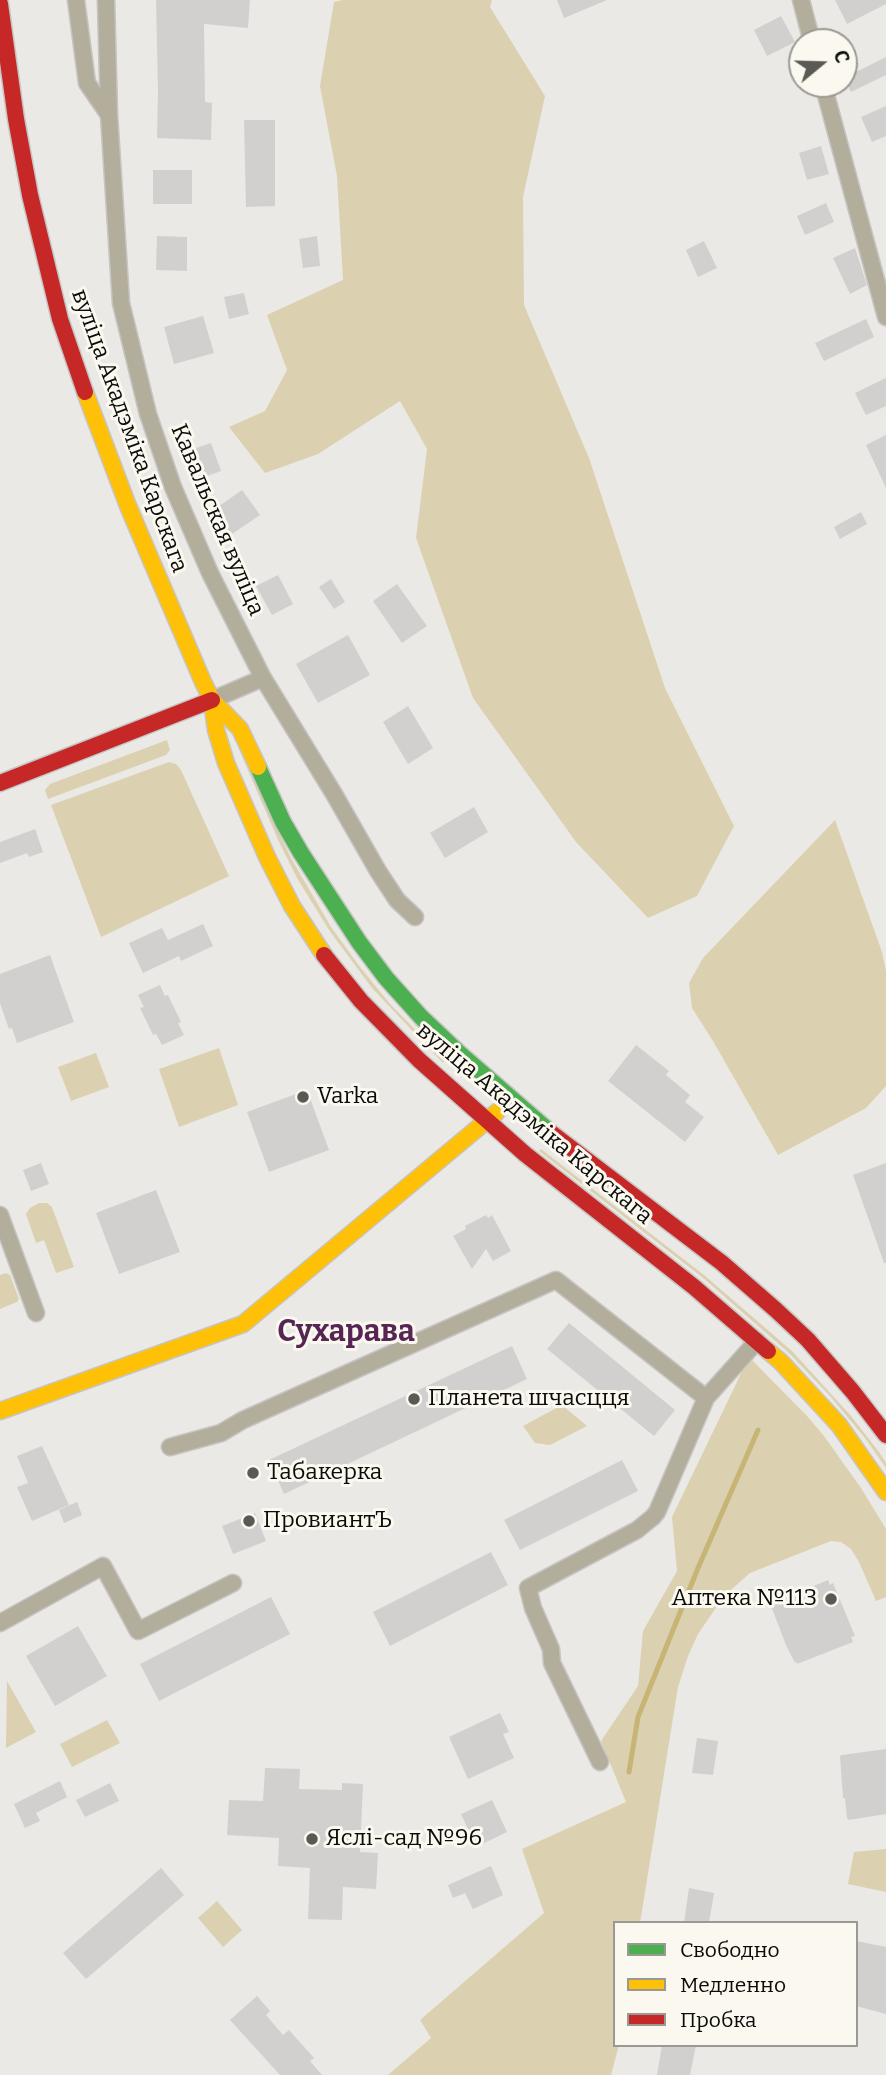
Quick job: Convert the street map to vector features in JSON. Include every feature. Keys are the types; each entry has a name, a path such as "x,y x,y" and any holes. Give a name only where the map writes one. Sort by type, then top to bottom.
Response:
{"main road":[{"name":"вуліца Акадэміка Карскага","path":"0,4 28,183 60,319 128,506 212,700 216,730 226,763 267,857 292,906 314,942 361,1002 419,1060 526,1154 757,1340 821,1404 855,1445 886,1492"},
{"name":"вуліца Акадэміка Карскага","path":"212,700 240,729 283,822 340,915 386,978 421,1017 547,1129 722,1264 776,1310 808,1340 886,1434"},
{"path":"0,783 212,700"},
{"path":"0,1411 243,1325 511,1098"}],"street":[{"path":"76,0 88,83 109,115"},
{"name":"Кавальская вуліца","path":"106,0 109,115 121,303 148,414 173,488 205,561 263,678 378,871 397,900 415,918"},
{"path":"800,0 808,28"},
{"path":"827,98 886,317"},
{"path":"212,700 263,678"},
{"path":"0,1214 36,1312"},
{"path":"170,1447 221,1433 243,1420 556,1280 706,1398"},
{"path":"600,1762 552,1663 551,1649 533,1608 528,1588 642,1527 653,1517 706,1398 757,1340"},
{"path":"0,1623 103,1566 138,1631 233,1584"}],"shaded area":[{"path":"492,0 490,7 545,96 523,197 524,305 589,458 665,688 734,826 697,896 648,918 576,842 473,698 416,538 427,449 400,401 318,454 265,473 229,427 265,411 287,370 267,315 343,280 337,176 320,86 334,2"},
{"path":"167,740 170,750 166,755 48,799 45,790 50,784"},
{"path":"237,745 291,858 331,927 390,1004 445,1060 443,1063 372,988 329,930 297,878 279,842"},
{"path":"169,762 176,764 181,770 229,876 101,937 51,805"},
{"path":"835,820 882,952 886,971 886,1086 866,1108 778,1155 692,1008 689,983 703,958"},
{"path":"219,1048 238,1105 179,1127 159,1069"},
{"path":"96,1053 109,1087 71,1101 58,1067"},
{"path":"541,1149 704,1275 792,1351 851,1416 879,1452 886,1468 830,1396 789,1353 702,1277 539,1151"},
{"path":"39,1203 47,1203 52,1207 74,1267 56,1273 44,1240 36,1243 26,1214"},
{"path":"0,1275 10,1275 19,1299 0,1309"},
{"path":"749,1357 824,1436 886,1529 886,1597 876,1601 851,1549 841,1542 831,1541 750,1573 724,1596 698,1634 678,1687 640,1921 613,1921 613,2047 618,2047 611,2075 388,2075 431,2038 420,2020 544,1913 522,1849 626,1802 601,1741 638,1686 643,1631 677,1571 672,1517"},
{"path":"562,1405 587,1426 550,1445 535,1443 523,1426"},
{"path":"7,1681 36,1732 6,1748"},
{"path":"107,1720 120,1743 72,1767 60,1744"},
{"path":"886,1849 886,1892 848,1884 854,1852"},
{"path":"217,1901 242,1930 223,1947 198,1918"}],"building":[{"path":"156,0 250,0 248,28 204,24 205,102 212,103 211,140 157,138"},
{"path":"557,0 607,0 564,18"},
{"path":"835,0 886,0 886,4 847,24"},
{"path":"781,16 788,29 788,46 767,56 754,30"},
{"path":"886,57 886,75 858,89 858,71"},
{"path":"886,106 886,136 872,142 861,117"},
{"path":"244,120 275,120 275,206 246,207"},
{"path":"821,146 829,174 807,180 799,153"},
{"path":"153,170 192,170 192,204 153,204"},
{"path":"826,203 834,222 805,235 797,216"},
{"path":"157,236 187,237 187,271 156,270"},
{"path":"317,236 320,266 303,268 299,239"},
{"path":"704,241 717,268 698,277 686,250"},
{"path":"855,248 867,285 850,294 833,258"},
{"path":"244,293 249,314 229,319 224,297"},
{"path":"203,316 214,353 174,364 164,327"},
{"path":"866,319 874,337 824,361 815,343"},
{"path":"886,378 886,406 866,415 855,393"},
{"path":"886,435 886,488 866,445"},
{"path":"211,443 221,471 199,479 190,450"},
{"path":"242,490 260,515 229,536 212,511"},
{"path":"861,512 867,524 840,539 834,527"},
{"path":"278,575 293,604 272,615 256,586"},
{"path":"331,579 345,602 334,609 319,587"},
{"path":"397,584 427,626 402,643 373,601"},
{"path":"348,635 370,675 318,703 296,664"},
{"path":"408,706 433,748 408,764 383,722"},
{"path":"474,807 488,832 445,858 430,833"},
{"path":"35,829 43,852 29,857 27,853 0,863 0,842"},
{"path":"203,924 213,946 181,961 179,956 143,973 129,943 162,928 168,940"},
{"path":"50,955 74,1022 17,1043 0,1003 0,974"},
{"path":"160,985 181,1022 178,1023 184,1035 162,1045 156,1034 153,1035 140,1008 144,1007 138,995"},
{"path":"636,1045 669,1071 666,1075 690,1095 685,1102 704,1117 685,1142 608,1081"},
{"path":"307,1090 329,1150 269,1172 247,1112"},
{"path":"41,1163 49,1184 31,1191 23,1170"},
{"path":"886,1163 886,1263 884,1263 853,1175"},
{"path":"156,1190 180,1252 119,1274 96,1213"},
{"path":"486,1215 488,1218 492,1215 511,1251 493,1261 486,1249 472,1269 453,1236"},
{"path":"569,1323 675,1410 654,1436 547,1349"},
{"path":"512,1346 527,1379 284,1494 269,1460"},
{"path":"42,1446 69,1505 32,1521 17,1487 28,1483 17,1456"},
{"path":"622,1460 638,1491 520,1550 504,1520"},
{"path":"77,1502 82,1515 64,1523 59,1510"},
{"path":"255,1513 266,1541 233,1554 222,1526"},
{"path":"491,1552 508,1585 390,1646 373,1612"},
{"path":"828,1580 830,1585 833,1583 855,1636 851,1637 853,1642 797,1664 786,1645 771,1606"},
{"path":"271,1597 290,1634 159,1701 140,1664"},
{"path":"78,1626 107,1676 55,1706 26,1656"},
{"path":"500,1713 509,1732 503,1734 514,1758 468,1779 449,1737"},
{"path":"697,1738 718,1741 713,1775 692,1773"},
{"path":"886,1749 886,1814 849,1820 843,1798 840,1756"},
{"path":"265,1768 300,1769 299,1789 342,1790 342,1783 363,1784 360,1852 378,1853 376,1889 343,1887 342,1920 308,1919 310,1868 278,1866 279,1838 227,1835 229,1800 263,1801"},
{"path":"60,1781 67,1797 36,1813 40,1821 25,1828 14,1804"},
{"path":"110,1783 119,1801 85,1817 76,1800"},
{"path":"492,1800 507,1832 476,1847 461,1814"},
{"path":"491,1866 503,1895 473,1909 465,1893 453,1898 448,1885"},
{"path":"161,1868 184,1895 86,1979 63,1953"},
{"path":"689,1888 714,1893 709,1921 684,1921"},
{"path":"858,1941 886,1947 886,2014 858,2007"},
{"path":"257,1996 270,2011 266,2015 283,2035 289,2030 314,2058 310,2061 322,2075 280,2075 230,2020"},
{"path":"662,2047 696,2047 690,2075 657,2075"}],"waterway":[{"path":"629,1772 638,1717 698,1568 758,1430"}],"traffic: fast":[{"path":"258,767 283,822 301,853 386,978 421,1017 459,1053 550,1132"}],"traffic: slow":[{"path":"85,392 128,506 203,682 212,700 240,729 258,767"},
{"path":"212,700 216,730 226,763 267,857 292,906 324,955"},
{"path":"0,1411 243,1324 497,1112"},
{"path":"768,1351 839,1425 886,1492"}],"traffic: jam":[{"path":"0,4 30,195 60,319 85,392"},
{"path":"0,783 212,700"},
{"path":"324,955 361,1001 419,1060 525,1154 694,1287 768,1351"},
{"path":"550,1132 722,1263 776,1310 808,1340 886,1435"}],"place":[{"name":"Varka","path":"303,1097"},
{"name":"Планета шчасцця","path":"414,1399"},
{"name":"Табакерка","path":"253,1473"},
{"name":"ПровиантЪ","path":"249,1521"},
{"name":"Аптека №113","path":"831,1599"},
{"name":"Яслі-сад №96","path":"312,1839"}],"district":[{"name":"Сухарава","path":"346,1333"}]}
